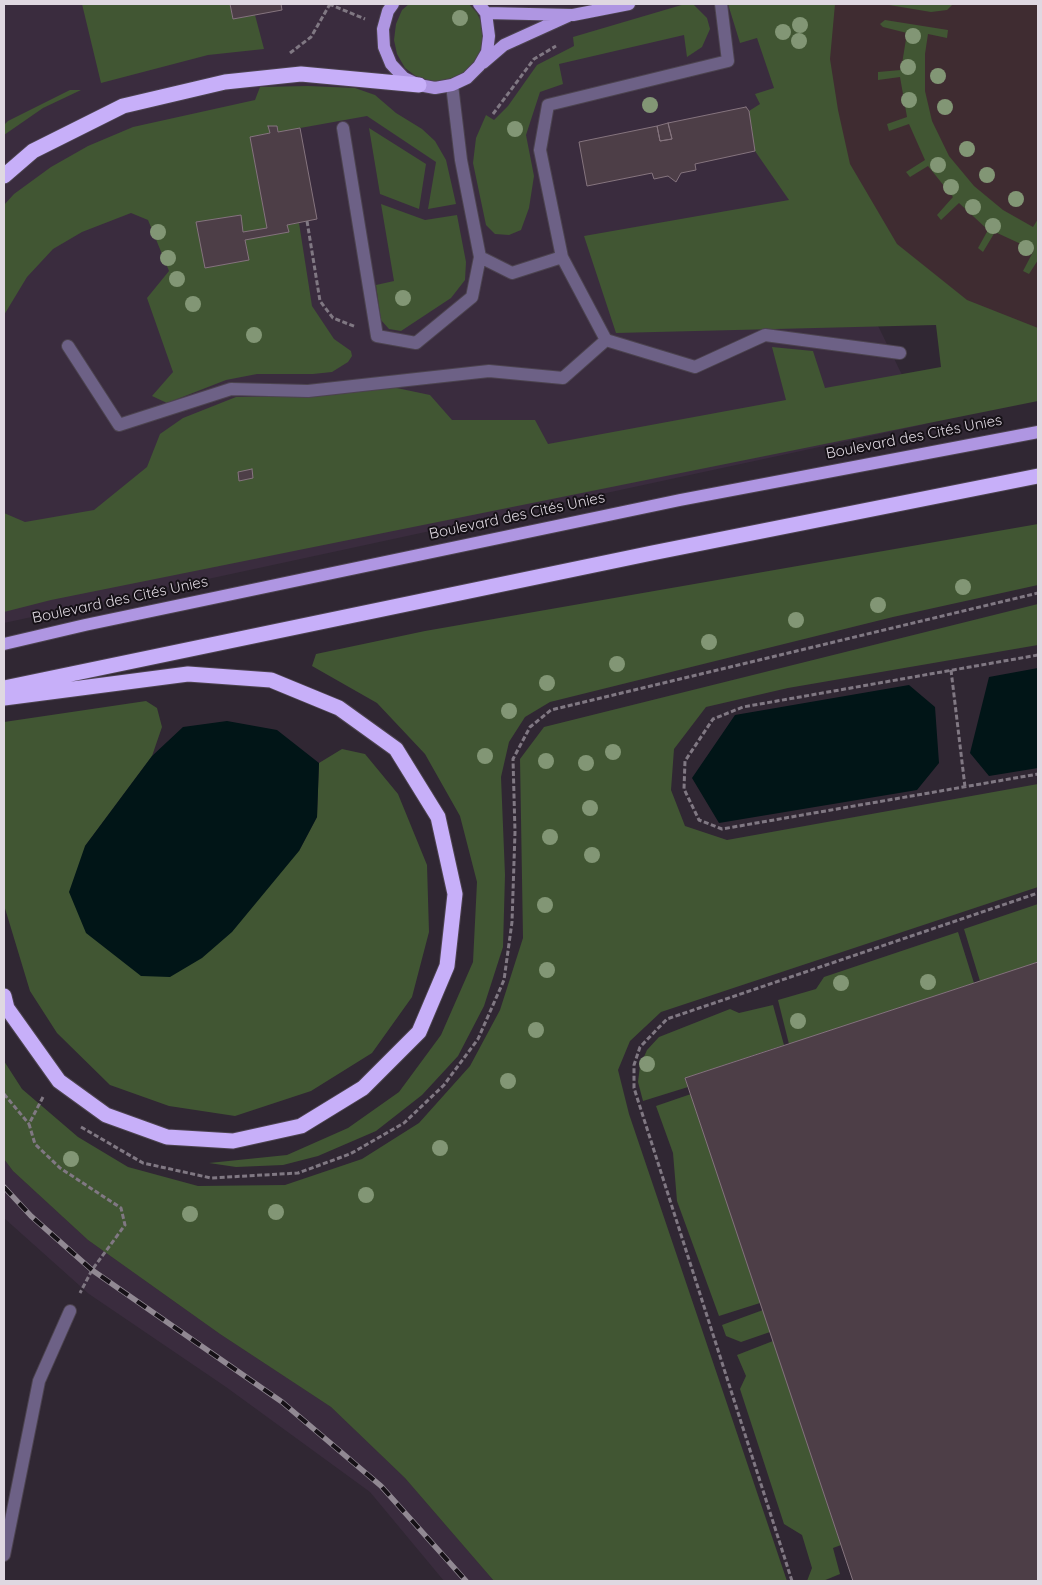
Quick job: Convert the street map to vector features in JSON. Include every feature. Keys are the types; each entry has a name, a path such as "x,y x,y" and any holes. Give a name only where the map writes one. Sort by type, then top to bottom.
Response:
{"highway":[{"path":"4,176 33,151 123,106 225,82 301,74 419,85"},
{"path":"4,688 633,557 1038,476"},
{"path":"4,698 188,674 271,680 339,708 396,748 438,817 455,894 447,966 420,1032 363,1088 300,1126 233,1141 167,1137 106,1115 59,1081 7,1008 4,996"}],"main road":[{"path":"393,4 388,11 383,29 384,47 391,64 404,78 419,85 436,88 452,86 467,78 504,45 573,14"},
{"path":"479,66 487,52 489,36 482,8 573,14 629,4"},
{"path":"1018,434 1038,428"},
{"name":"Boulevard des Cités Unies","path":"4,644 86,624 661,504 1018,434 1038,432"}],"street":[{"path":"721,4 728,61 548,105 540,150 562,257 606,340 695,367 765,335 900,353"},
{"path":"343,128 377,336 416,343 472,296 480,257 461,160 452,86"},
{"path":"480,257 512,273 562,257"},
{"path":"68,346 119,424 231,389 308,391 489,371 563,378 606,340"},
{"path":"4,1555 39,1381 70,1311"}],"path":[{"path":"330,4 364,19 385,21"},
{"path":"493,114 534,59 557,46"},
{"path":"308,221 320,301 333,318 377,336"},
{"path":"80,1125 86,1131 143,1163 211,1178 298,1173 350,1154 404,1123 444,1085 478,1039 504,980 512,922 515,832 512,759 530,727 551,710 1038,593"},
{"path":"1038,654 743,707 713,719 686,761 684,789 700,820 722,829 1038,774"},
{"path":"951,670 965,787"},
{"path":"792,1581 634,1088 634,1065 640,1047 667,1019 1038,892"},
{"path":"30,1124 46,1093 50,1098"},
{"path":"4,1094 30,1124 35,1144 60,1168 122,1208 125,1225 92,1270 70,1311"}],"shaded area":[{"path":"4,4 762,4 765,59 799,164 926,424 4,623"},
{"path":"762,4 1038,4 1038,345 1017,351 799,164 765,59"},
{"path":"1038,668 1038,768 989,776 970,753 989,677"},
{"path":"909,685 935,707 939,763 917,790 719,823 692,778 735,715"},
{"path":"227,721 277,730 319,763 317,817 299,851 232,932 202,958 170,977 141,976 86,933 69,892 85,846 152,756 183,727"},
{"path":"4,1159 13,1171 88,1240 220,1334 331,1407 405,1478 494,1581 444,1581 370,1492 226,1387 89,1294 4,1218"}],"green space":[{"path":"82,4 230,4 233,19 255,15 264,49 208,55 101,83"},
{"path":"409,4 469,4 477,13 483,26 484,40 481,54 461,77 432,83 417,77 405,68 397,54 394,40 396,24 402,10"},
{"path":"685,4 693,4 707,18 710,29 702,47 687,57 684,35 559,64 563,84 540,92 526,135 534,176 529,208 521,230 509,235 495,234 486,225 473,163 476,138 486,115 494,120 508,106 537,65 574,46 573,37"},
{"path":"728,4 835,4 830,59 838,110 850,164 897,244 967,300 1038,328 1038,401 51,600 4,612 4,513 25,522 94,510 147,467 160,434 183,418 236,397 323,396 392,387 430,395 452,420 535,420 548,444 786,400 772,347 813,351 825,388 941,367 936,325 616,333 584,236 789,200 755,151 749,111 760,104 755,94 774,88 757,38 740,43"},
{"path":"883,4 953,4 947,10 931,12"},
{"path":"885,20 948,30 947,38 928,34 925,54 925,91 932,121 949,156 974,186 1003,210 1033,227 1038,219 1038,260 1029,274 1023,271 1034,250 995,232 983,252 978,248 988,230 959,203 941,220 937,215 953,197 928,166 910,177 906,172 925,160 909,124 889,131 887,124 907,117 900,77 878,80 878,72 901,70 907,33 883,27 880,24"},
{"path":"308,86 355,88 375,95 396,113 422,129 435,141 446,160 456,204 428,209 436,162 367,116 278,132 277,126 269,126 270,133 250,137 267,228 243,232 240,215 197,222 205,268 249,260 245,240 289,232 287,225 299,223 312,306 334,339 351,351 352,356 348,362 332,372 257,374 226,380 167,403 152,396 173,372 147,298 169,271 148,220 131,213 82,232 53,249 27,277 4,315 4,205 14,194 51,167 88,146 133,127 255,100 260,87"},
{"path":"70,90 81,90 43,108 4,135 4,125 8,121"},
{"path":"369,128 426,164 419,209 380,194"},
{"path":"381,204 425,220 457,215 466,262 465,280 451,298 401,331 389,329 381,320 376,285 394,281"},
{"path":"1038,524 1038,585 893,617 550,702 525,717 509,742 501,777 505,875 503,947 484,1006 458,1056 422,1095 376,1131 318,1156 283,1165 236,1167 209,1163 287,1155 348,1128 399,1092 441,1035 473,962 477,882 460,816 425,754 377,703 312,666 316,654 425,631"},
{"path":"1038,604 1038,645 788,688 706,707 674,749 671,790 685,826 727,840 1038,784 1038,887 661,1012 630,1041 618,1070 629,1114 787,1581 494,1581 405,1478 331,1407 220,1334 88,1240 13,1171 4,1159 4,1061 22,1089 78,1137 128,1167 198,1186 285,1185 362,1159 419,1123 470,1066 500,1010 523,938 520,759 544,727"},
{"path":"146,701 157,708 162,727 152,756 85,846 299,851 317,817 319,763 342,749 365,754 398,794 427,865 429,932 412,997 372,1053 311,1091 235,1116 169,1106 110,1085 57,1033 30,991 4,905 4,722"},
{"path":"1038,904 1038,962 980,981 964,929"},
{"path":"958,932 974,983 789,1044 778,1000 816,989 824,977"},
{"path":"773,1005 784,1045 685,1078 688,1087 643,1101 638,1082 640,1066 647,1050 659,1037 730,1009 739,1013"},
{"path":"691,1094 760,1303 719,1316 677,1201 673,1153 656,1106"},
{"path":"763,1310 770,1332 741,1342 726,1336 722,1325"},
{"path":"773,1341 841,1545 833,1548 840,1574 823,1581 807,1581 812,1568 802,1535 784,1524 740,1389 746,1376 737,1355"}],"building":[{"path":"230,4 281,4 282,10 233,19"},
{"path":"746,107 749,111 755,151 695,164 696,170 681,173 676,182 668,176 654,179 652,173 587,186 579,142 657,126 660,141 672,139 668,123"},
{"path":"668,123 672,139 660,141 657,126"},
{"path":"268,126 277,126 278,132 300,128 317,219 287,225 289,232 245,240 249,260 205,268 196,222 241,215 243,232 267,228 250,137 270,133"},
{"path":"252,469 253,478 239,481 238,472"},
{"path":"1038,962 1038,1581 853,1581 685,1078"}],"railway":[{"path":"4,1187 31,1216 92,1270 282,1402 381,1486 466,1581"}]}
